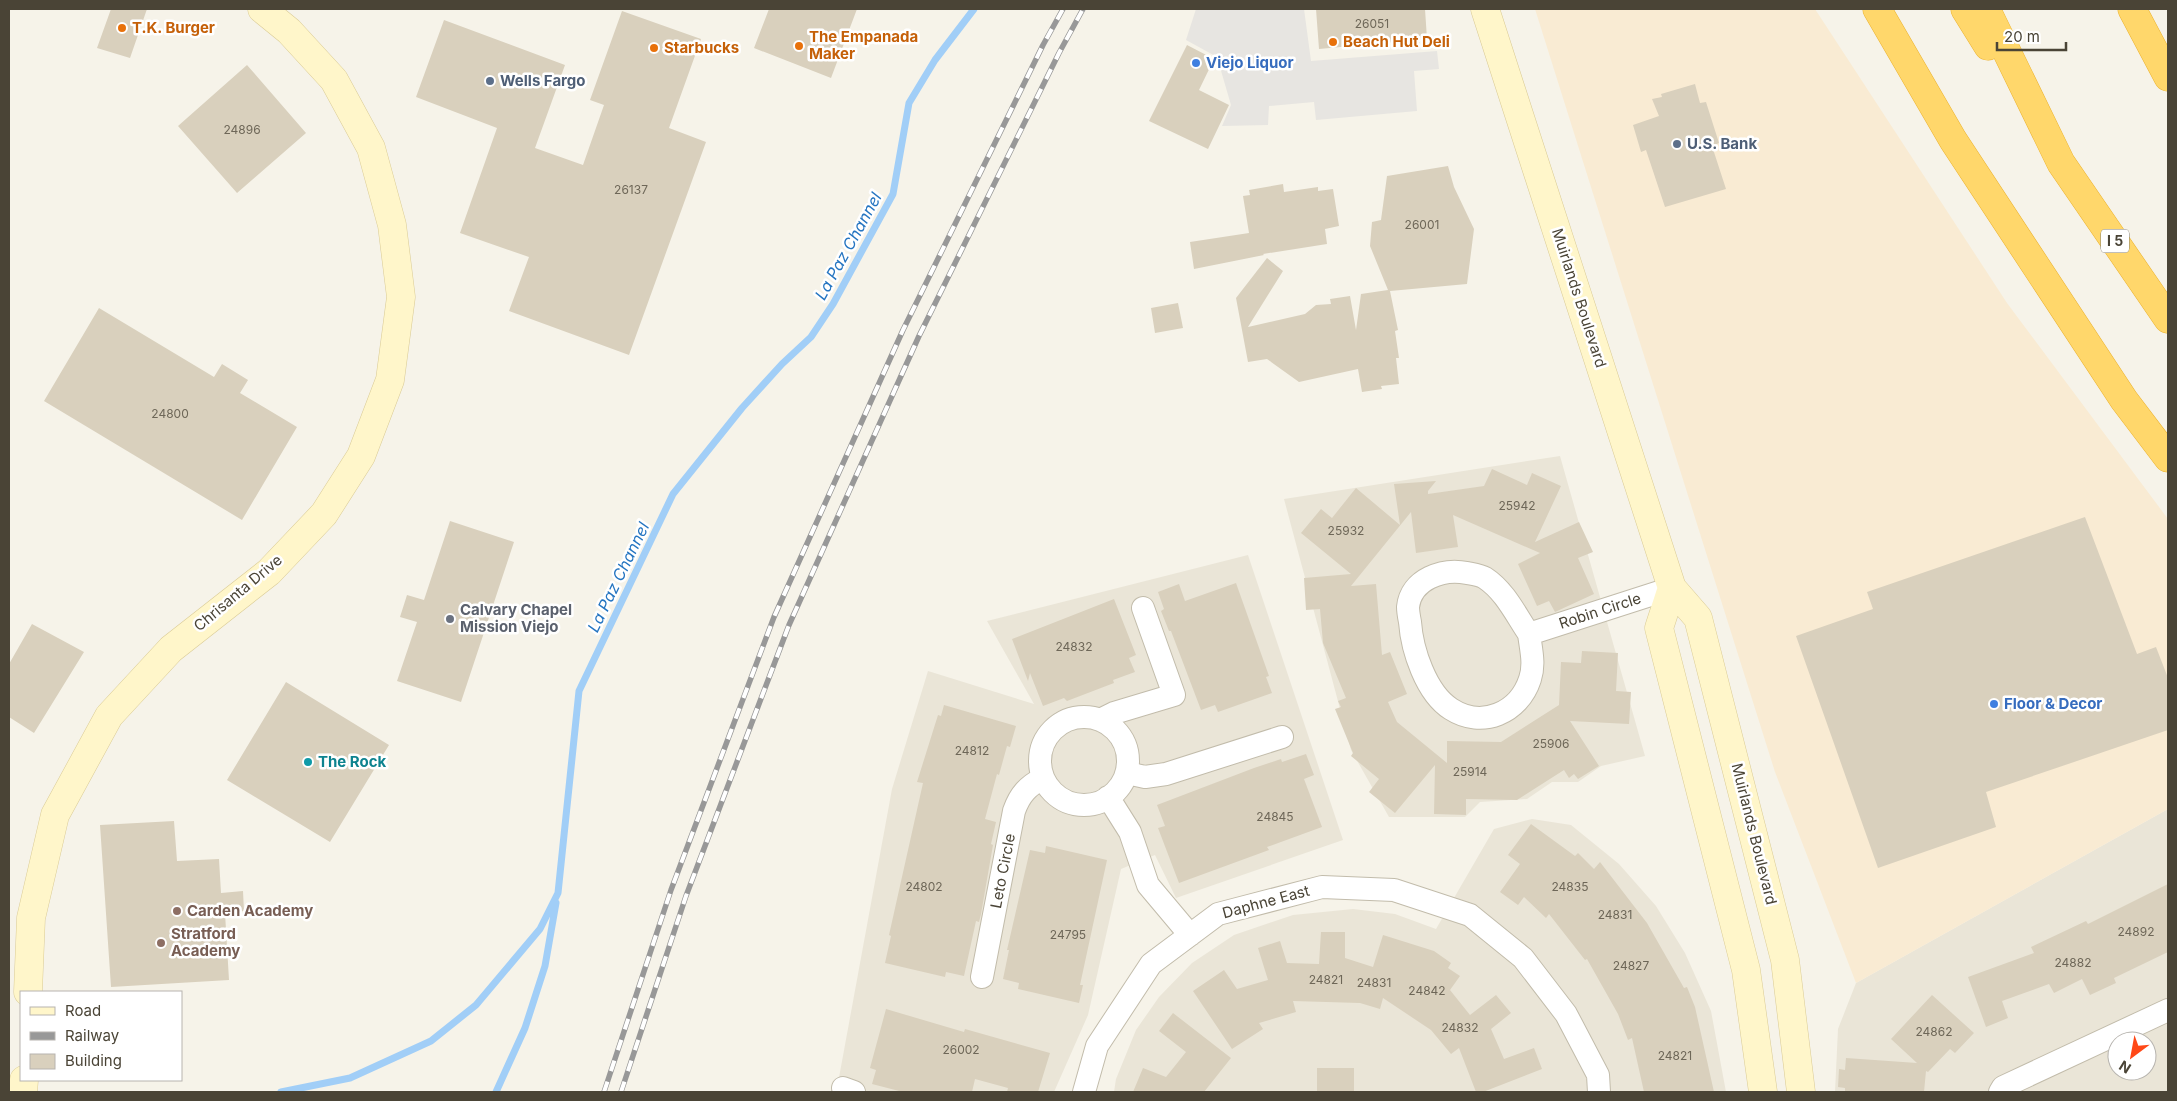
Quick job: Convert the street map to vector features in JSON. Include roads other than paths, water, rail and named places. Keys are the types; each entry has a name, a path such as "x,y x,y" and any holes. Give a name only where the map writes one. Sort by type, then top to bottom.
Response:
{"highway":[{"path":"1877,9 1953,140 2124,400 2168,458"},
{"path":"1965,9 2061,162"},
{"name":"I 5","path":"1986,9 2061,162 2168,319"},
{"path":"2132,9 2168,77"}],"main road":[{"name":"Chrisanta Drive","path":"28,991 32,918 55,815 109,716 170,649 269,572 324,514 361,456 390,380 401,297 392,225 371,148 334,80 289,30 262,9"},
{"name":"Muirlands Boulevard","path":"1485,9 1672,588 1698,618 1726,721 1785,960 1801,1092"},
{"path":"1672,588 1659,628 1746,970 1763,1092"}],"street":[{"path":"1456,571 1484,577 1504,594 1529,634 1534,661 1531,678 1522,698 1508,711 1490,717 1469,718 1450,708 1434,692 1416,658 1410,629 1408,606 1416,588 1434,574 1456,571"},
{"name":"Robin Circle","path":"1529,634 1672,588"},
{"path":"1100,720 1114,713 1174,695 1143,608"},
{"path":"1086,717 1100,720 1111,726 1125,746 1128,758 1127,770 1117,790 1108,797 1096,803 1071,802 1060,797 1043,778 1040,763 1041,749 1048,735 1058,725 1071,718 1086,717"},
{"path":"1127,770 1145,777 1166,774 1282,737"},
{"name":"Leto Circle","path":"982,977 1014,811 1018,799 1024,790 1043,778"},
{"path":"1108,797 1130,832 1148,885 1190,935"},
{"name":"Daphne East","path":"1084,1092 1097,1046 1151,964 1218,914 1322,887 1394,890 1470,915 1524,958 1566,1014 1598,1075 1599,1092"},
{"path":"2002,1090 2168,1010"}],"waterway":[{"name":"La Paz Channel","path":"281,1092 350,1078 431,1041 476,1005 540,929 558,893 579,691 673,494 742,408 782,364 811,337 833,304 893,194 909,103 935,60 974,9"},
{"path":"496,1092 525,1028 545,966 556,903"}],"railway":[{"path":"604,1092 671,890 774,617 903,330 1043,45 1063,9"},
{"path":"621,1092 686,896 789,625 919,336 1059,53 1083,9"}],"place":[{"name":"T.K. Burger","path":"122,28"},
{"name":"Beach Hut Deli","path":"1333,42"},
{"name":"The Empanada Maker","path":"799,46"},
{"name":"Starbucks","path":"654,48"},
{"name":"Viejo Liquor","path":"1196,63"},
{"name":"Wells Fargo","path":"490,81"},
{"name":"U.S. Bank","path":"1677,144"},
{"name":"Calvary Chapel Mission Viejo","path":"450,619"},
{"name":"Floor & Decor","path":"1994,704"},
{"name":"The Rock","path":"308,762"},
{"name":"Carden Academy","path":"177,911"},
{"name":"Stratford Academy","path":"161,943"}]}
